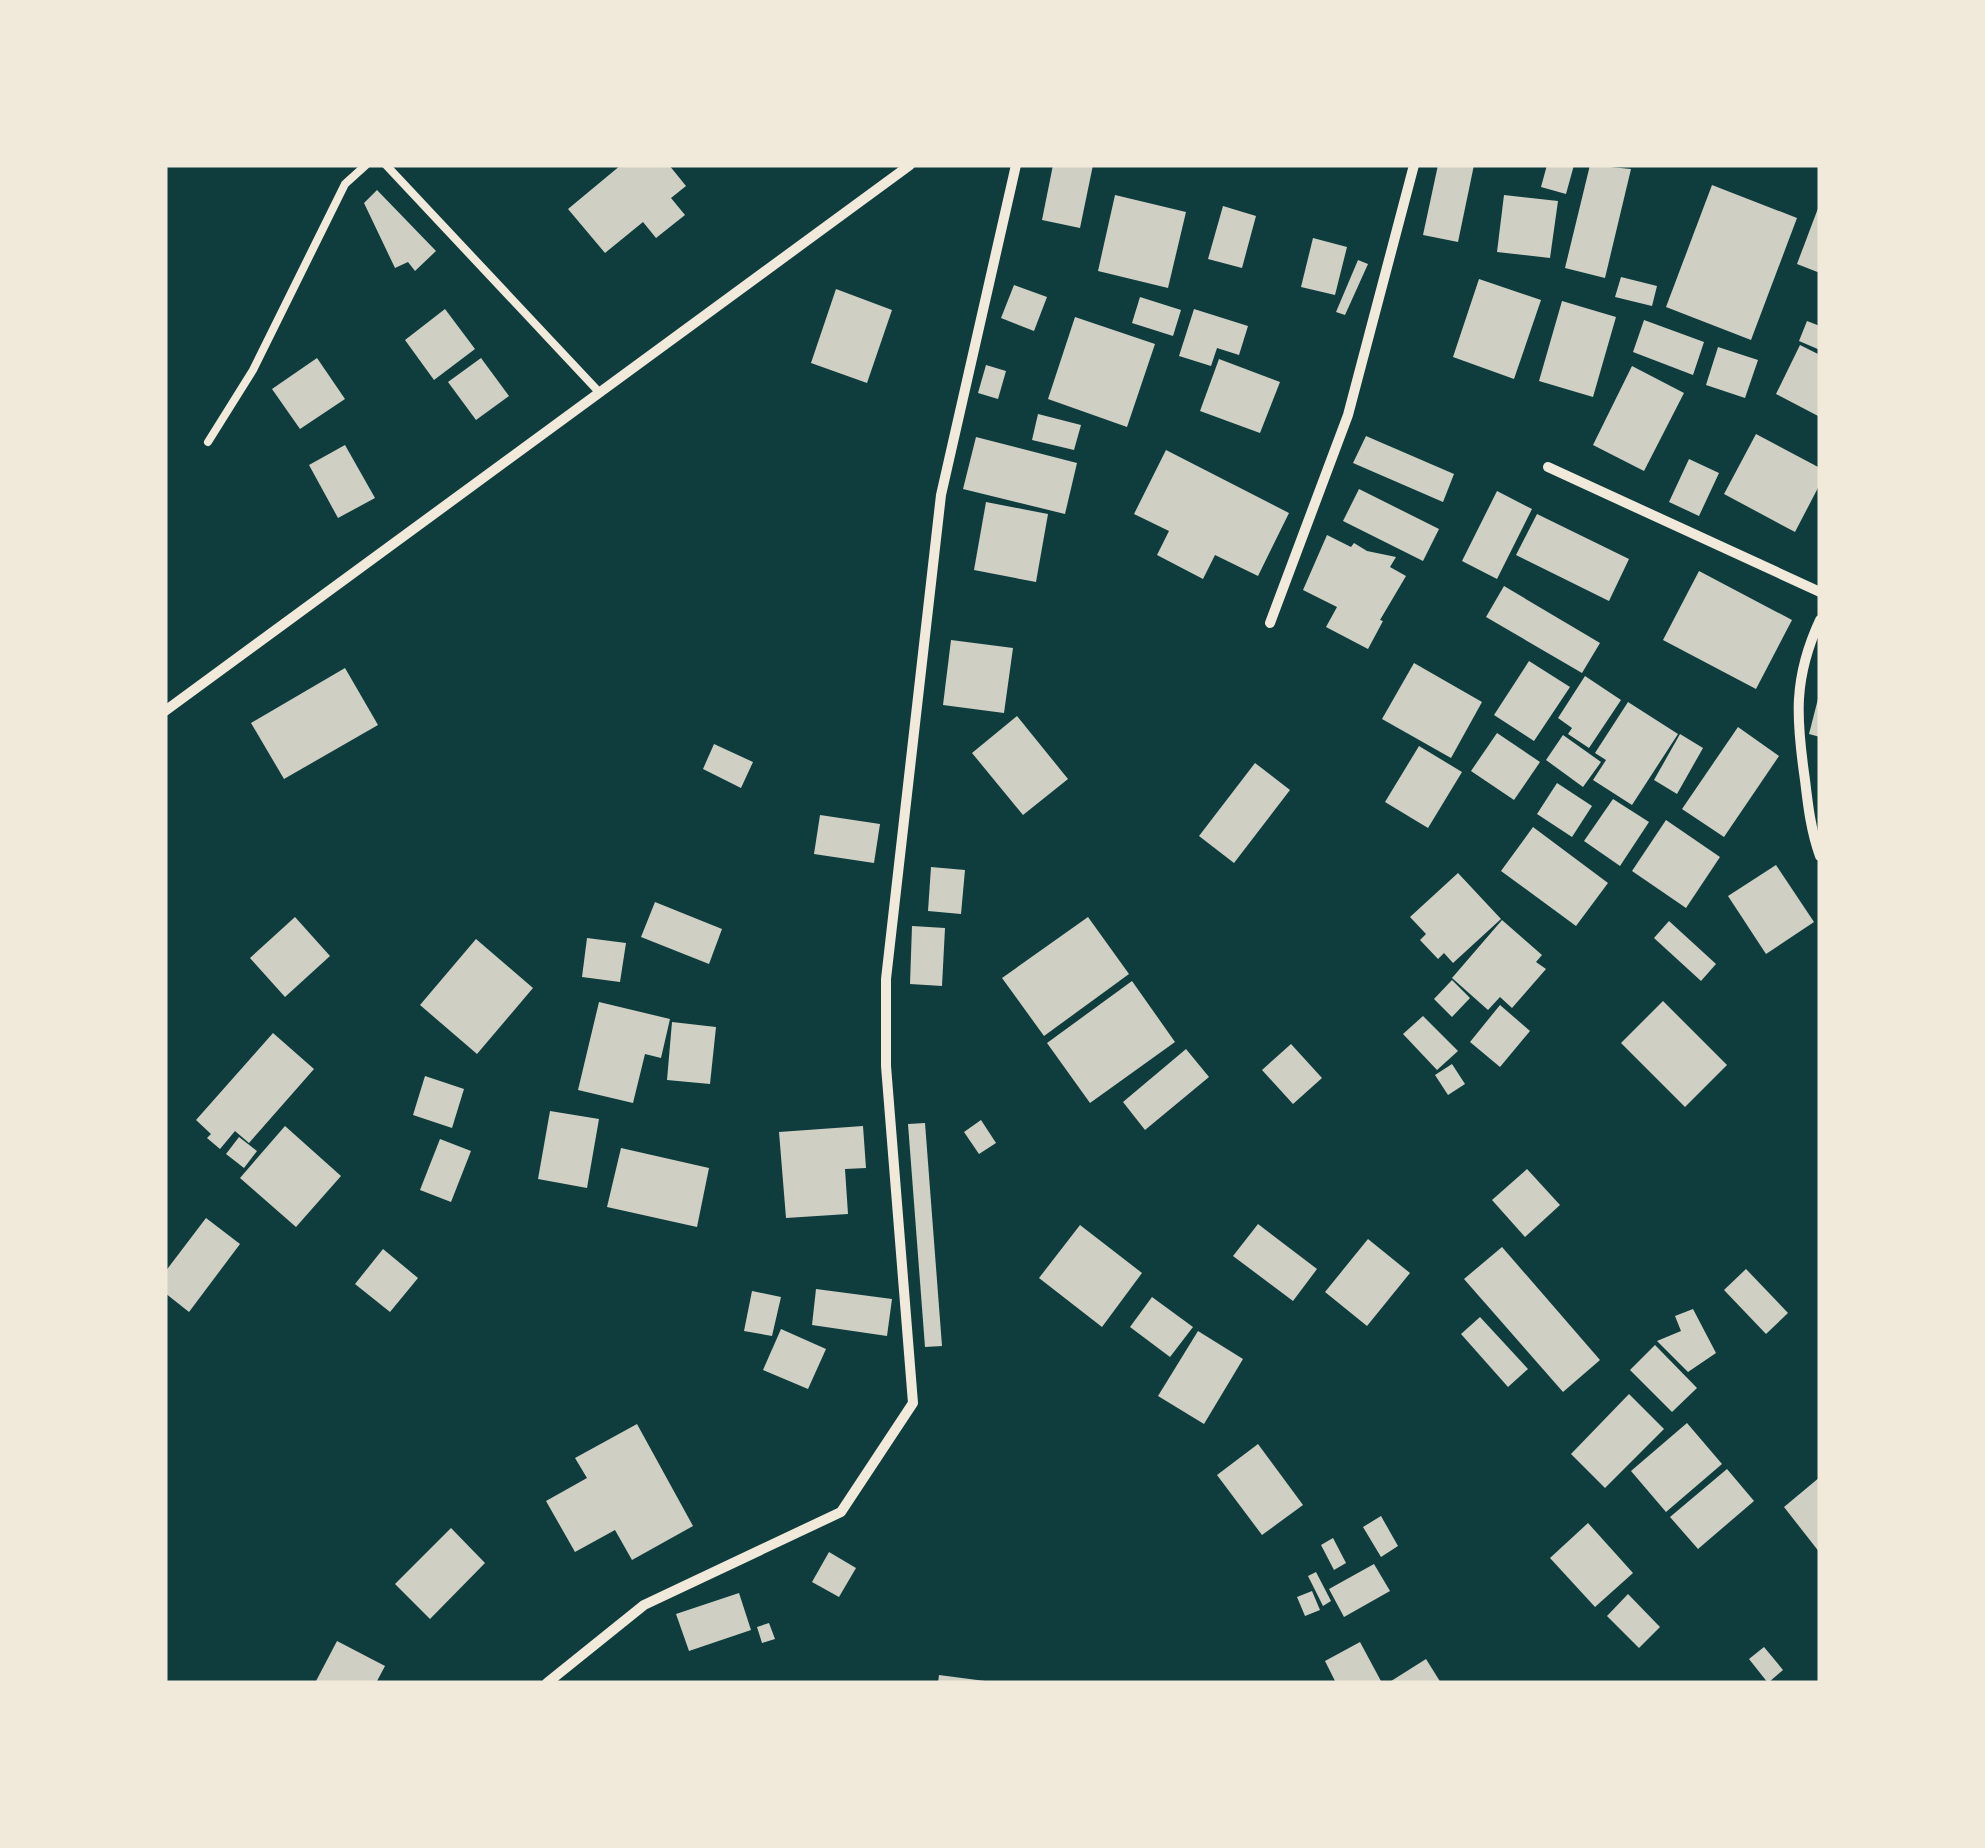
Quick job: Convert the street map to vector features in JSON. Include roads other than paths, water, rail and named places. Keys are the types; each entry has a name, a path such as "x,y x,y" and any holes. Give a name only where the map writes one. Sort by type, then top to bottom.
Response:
{"street":[{"path":"165,711 910,165"},
{"path":"547,1683 644,1605 841,1512 913,1403 886,1066 886,979 941,496 1016,165"},
{"path":"1270,624 1348,415 1414,165"},
{"path":"1548,467 1820,592"},
{"path":"1820,620 1805,652 1796,716 1812,832 1820,856"}],"lane":[{"path":"208,442 253,370 346,184 366,165"},
{"path":"386,165 599,392"}]}
